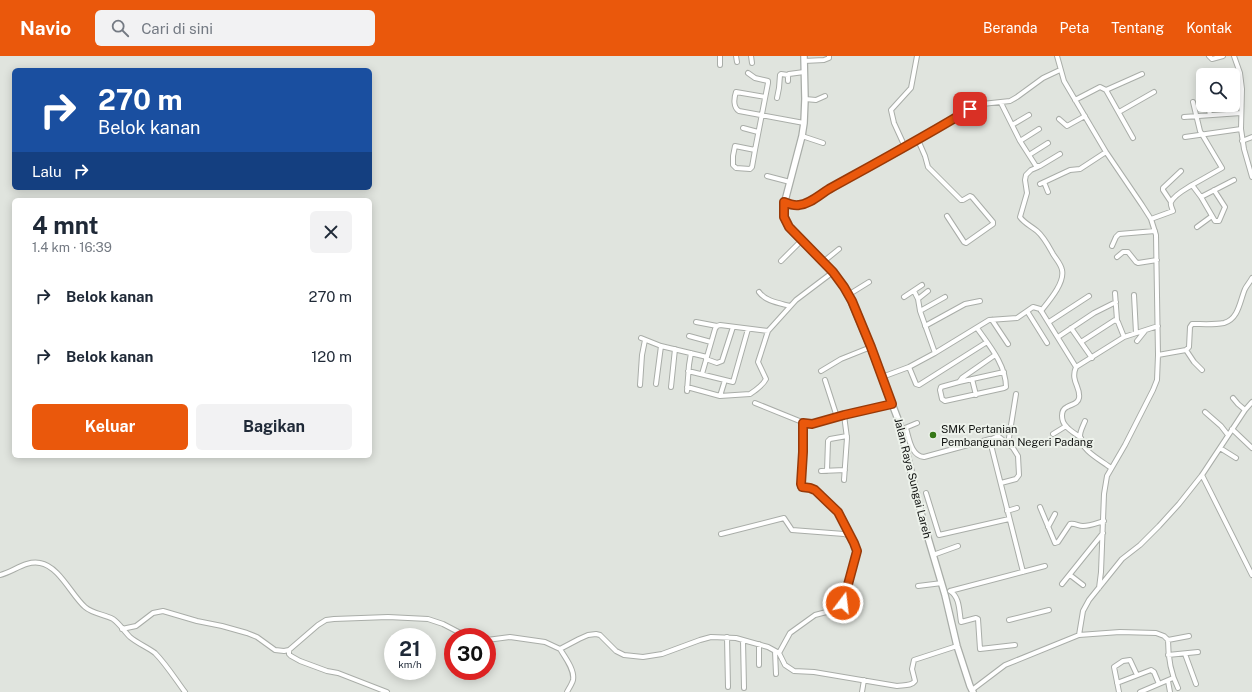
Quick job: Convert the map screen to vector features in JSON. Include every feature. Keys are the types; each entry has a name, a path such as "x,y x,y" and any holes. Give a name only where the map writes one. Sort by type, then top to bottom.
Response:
{"street":[{"path":"720,56 720,65"},
{"path":"736,56 737,62"},
{"path":"751,56 752,63"},
{"path":"804,58 824,60 829,56"},
{"path":"905,147 894,123 891,110 911,88 917,56"},
{"path":"1056,56 1064,81 1106,152 1151,219 1156,231 1158,326 1156,380 1153,390 1125,445 1107,476 1105,488 1102,572 1099,588"},
{"path":"1209,56 1212,59 1223,56"},
{"path":"1234,56 1240,73 1242,89 1240,129 1252,177"},
{"name":"Jalan Raya Sungai Lareh","path":"804,58 804,123 802,136 784,202 786,222 793,232 833,272 848,295 871,347 892,404 904,428 923,520 942,583 947,592 957,646 973,691"},
{"path":"784,202 799,206 808,202 976,106 1010,101 1043,78 1060,70"},
{"path":"777,98 781,74 788,75 804,72"},
{"path":"748,73 755,78 768,80 768,83 752,166 751,168 736,168 733,165 735,146 755,150"},
{"path":"1106,90 1142,74"},
{"path":"788,75 788,81"},
{"path":"1075,100 1100,87 1106,90 1134,138"},
{"path":"765,97 736,92 734,100 737,110 804,123"},
{"path":"1119,112 1154,92"},
{"path":"805,99 816,100 825,96"},
{"path":"1001,102 1020,141 1038,167"},
{"path":"1171,202 1192,184 1222,168 1202,135 1193,102"},
{"path":"1184,117 1241,113"},
{"path":"1012,125 1029,115"},
{"path":"1062,129 1085,116"},
{"path":"1059,120 1066,126"},
{"path":"742,128 758,132"},
{"path":"1020,141 1039,129"},
{"path":"1185,137 1240,129"},
{"path":"802,136 822,143"},
{"path":"1242,141 1252,138"},
{"path":"918,140 928,167 962,200 968,196 972,197 993,222 993,224 966,243 947,216"},
{"path":"1029,155 1048,143"},
{"path":"1048,192 1042,183 1070,170 1080,169 1106,152"},
{"path":"1041,311 1055,293 1061,281 1061,267 1043,238 1020,217 1027,193 1025,180 1026,175 1031,170 1060,154"},
{"path":"1177,215 1173,211 1171,202 1162,188 1181,171"},
{"path":"767,176 790,182"},
{"path":"1201,198 1234,180"},
{"path":"1192,184 1215,221 1219,221 1225,207 1214,190"},
{"path":"1151,219 1173,211"},
{"path":"1196,227 1212,216"},
{"path":"1112,246 1119,234 1156,231"},
{"path":"781,261 802,240"},
{"path":"823,262 839,249"},
{"path":"1117,257 1123,252 1127,252 1130,253 1138,263 1157,260"},
{"path":"691,353 687,389 720,396 750,394 766,380 766,377 758,362 768,331 783,316 790,306 833,272"},
{"path":"1158,355 1186,350 1189,347 1190,327 1192,324 1226,323 1236,313 1245,290 1252,278"},
{"path":"848,295 869,282"},
{"path":"904,297 922,285"},
{"path":"914,291 918,299 920,311 935,353"},
{"path":"759,292 769,300 790,306"},
{"path":"918,299 928,292"},
{"path":"1115,293 1117,320 1124,337"},
{"path":"1134,295 1136,333"},
{"path":"1049,322 1089,296"},
{"path":"920,311 945,297"},
{"path":"925,326 965,304 980,301"},
{"path":"1058,336 1094,313 1116,302"},
{"path":"882,377 909,367 989,320 1017,318 1034,307 1040,309 1076,367 1074,379 1079,393 1079,399 1075,404 1066,407 1063,411 1062,414 1064,423 1080,438 1087,450 1112,468"},
{"path":"1027,311 1047,343"},
{"path":"992,320 1008,344"},
{"path":"1080,342 1114,320 1117,320"},
{"path":"696,322 716,326 720,325 768,331"},
{"path":"702,374 716,326"},
{"path":"1076,367 1124,337 1158,326"},
{"path":"640,385 643,339 660,346 691,353 717,363 722,361 733,327"},
{"path":"977,328 995,355 1004,372 1006,386 1004,388 946,401 943,400 941,388 959,382 1004,372"},
{"path":"1071,328 1092,358"},
{"path":"688,371 732,382 735,381 748,329"},
{"path":"1137,341 1145,330"},
{"path":"689,336 711,342"},
{"path":"909,367 916,384 919,385 987,342"},
{"path":"656,384 660,346"},
{"path":"822,371 841,359 871,347"},
{"path":"671,388 675,350"},
{"path":"1186,350 1194,362 1202,370"},
{"path":"959,382 962,378 995,355"},
{"path":"972,379 976,394"},
{"path":"720,396 725,380"},
{"path":"825,380 837,417"},
{"path":"1008,444 1016,394"},
{"path":"1233,398 1245,410"},
{"path":"1079,635 1083,611 1088,600 1122,559 1159,526 1179,504 1202,475 1245,410 1252,402"},
{"path":"755,403 803,423 812,424 892,404"},
{"path":"1205,412 1221,426 1228,436"},
{"path":"844,415 846,436 844,480"},
{"path":"1080,438 1085,421"},
{"path":"776,674 777,652 790,633 815,615 834,610 843,603 857,551 838,512 815,490 802,487 803,423"},
{"path":"917,423 904,428 912,449 921,457 998,436 1013,448 1018,456 1019,475 1016,479 1001,483"},
{"path":"1053,434 1066,426"},
{"path":"1232,429 1252,448"},
{"path":"827,471 828,441 830,439 846,436"},
{"path":"990,439 1023,572"},
{"path":"1220,448 1236,458"},
{"path":"821,471 845,470"},
{"path":"1202,475 1252,575"},
{"path":"926,493 939,535 1010,520"},
{"path":"1040,507 1054,542 1056,543 1062,537 1070,524 1089,526 1104,521"},
{"path":"1007,511 1016,508"},
{"path":"1048,527 1055,514"},
{"path":"721,534 781,518 785,519 792,530 850,536"},
{"path":"1062,584 1103,533"},
{"path":"933,555 958,546"},
{"path":"0,575 36,562 52,568 70,587 85,607 95,613 114,620 122,630 134,640 158,656 185,692"},
{"path":"947,592 1045,566"},
{"path":"1070,575 1083,585"},
{"path":"918,586 942,583"},
{"path":"947,592 955,594 958,599 961,622 976,618 978,620 980,649 1015,645"},
{"path":"1009,620 1049,610"},
{"path":"122,630 136,626 153,613 163,611 247,633 257,637 275,650 284,651 289,650 326,620 388,617 428,619 451,628"},
{"path":"973,691 1005,665 1079,635 1120,632 1156,633 1164,636 1168,640 1168,655 1173,678 1178,688"},
{"path":"561,649 588,635 598,634 616,651 624,655 643,657 662,654 711,637 727,637 768,647 777,652 785,665 794,671 814,672 897,686 914,684 915,679 912,669 914,660 957,646"},
{"path":"1168,640 1189,636"},
{"path":"496,639 510,637 545,642 561,649 572,670 573,676 573,681 567,692"},
{"path":"727,637 728,687"},
{"path":"742,640 744,688"},
{"path":"759,644 759,666"},
{"path":"289,650 289,654 300,661 324,670 338,673 387,692"},
{"path":"1168,655 1198,652"},
{"path":"1185,654 1196,684"},
{"path":"1119,692 1114,667 1128,659 1132,661 1137,675"},
{"path":"1117,683 1152,670 1159,684"},
{"path":"1140,692 1173,678"},
{"path":"862,692 864,680"},
{"path":"1168,681 1170,692"}],"place":[{"name":"SMK Pertanian Pembangunan Negeri Padang","path":"933,435"}],"route":[{"path":"843,603 857,551 838,512 815,490 802,487 803,423 812,424 892,404 852,301 833,272 789,227 784,217 784,202 799,206 808,202 970,109"}]}
